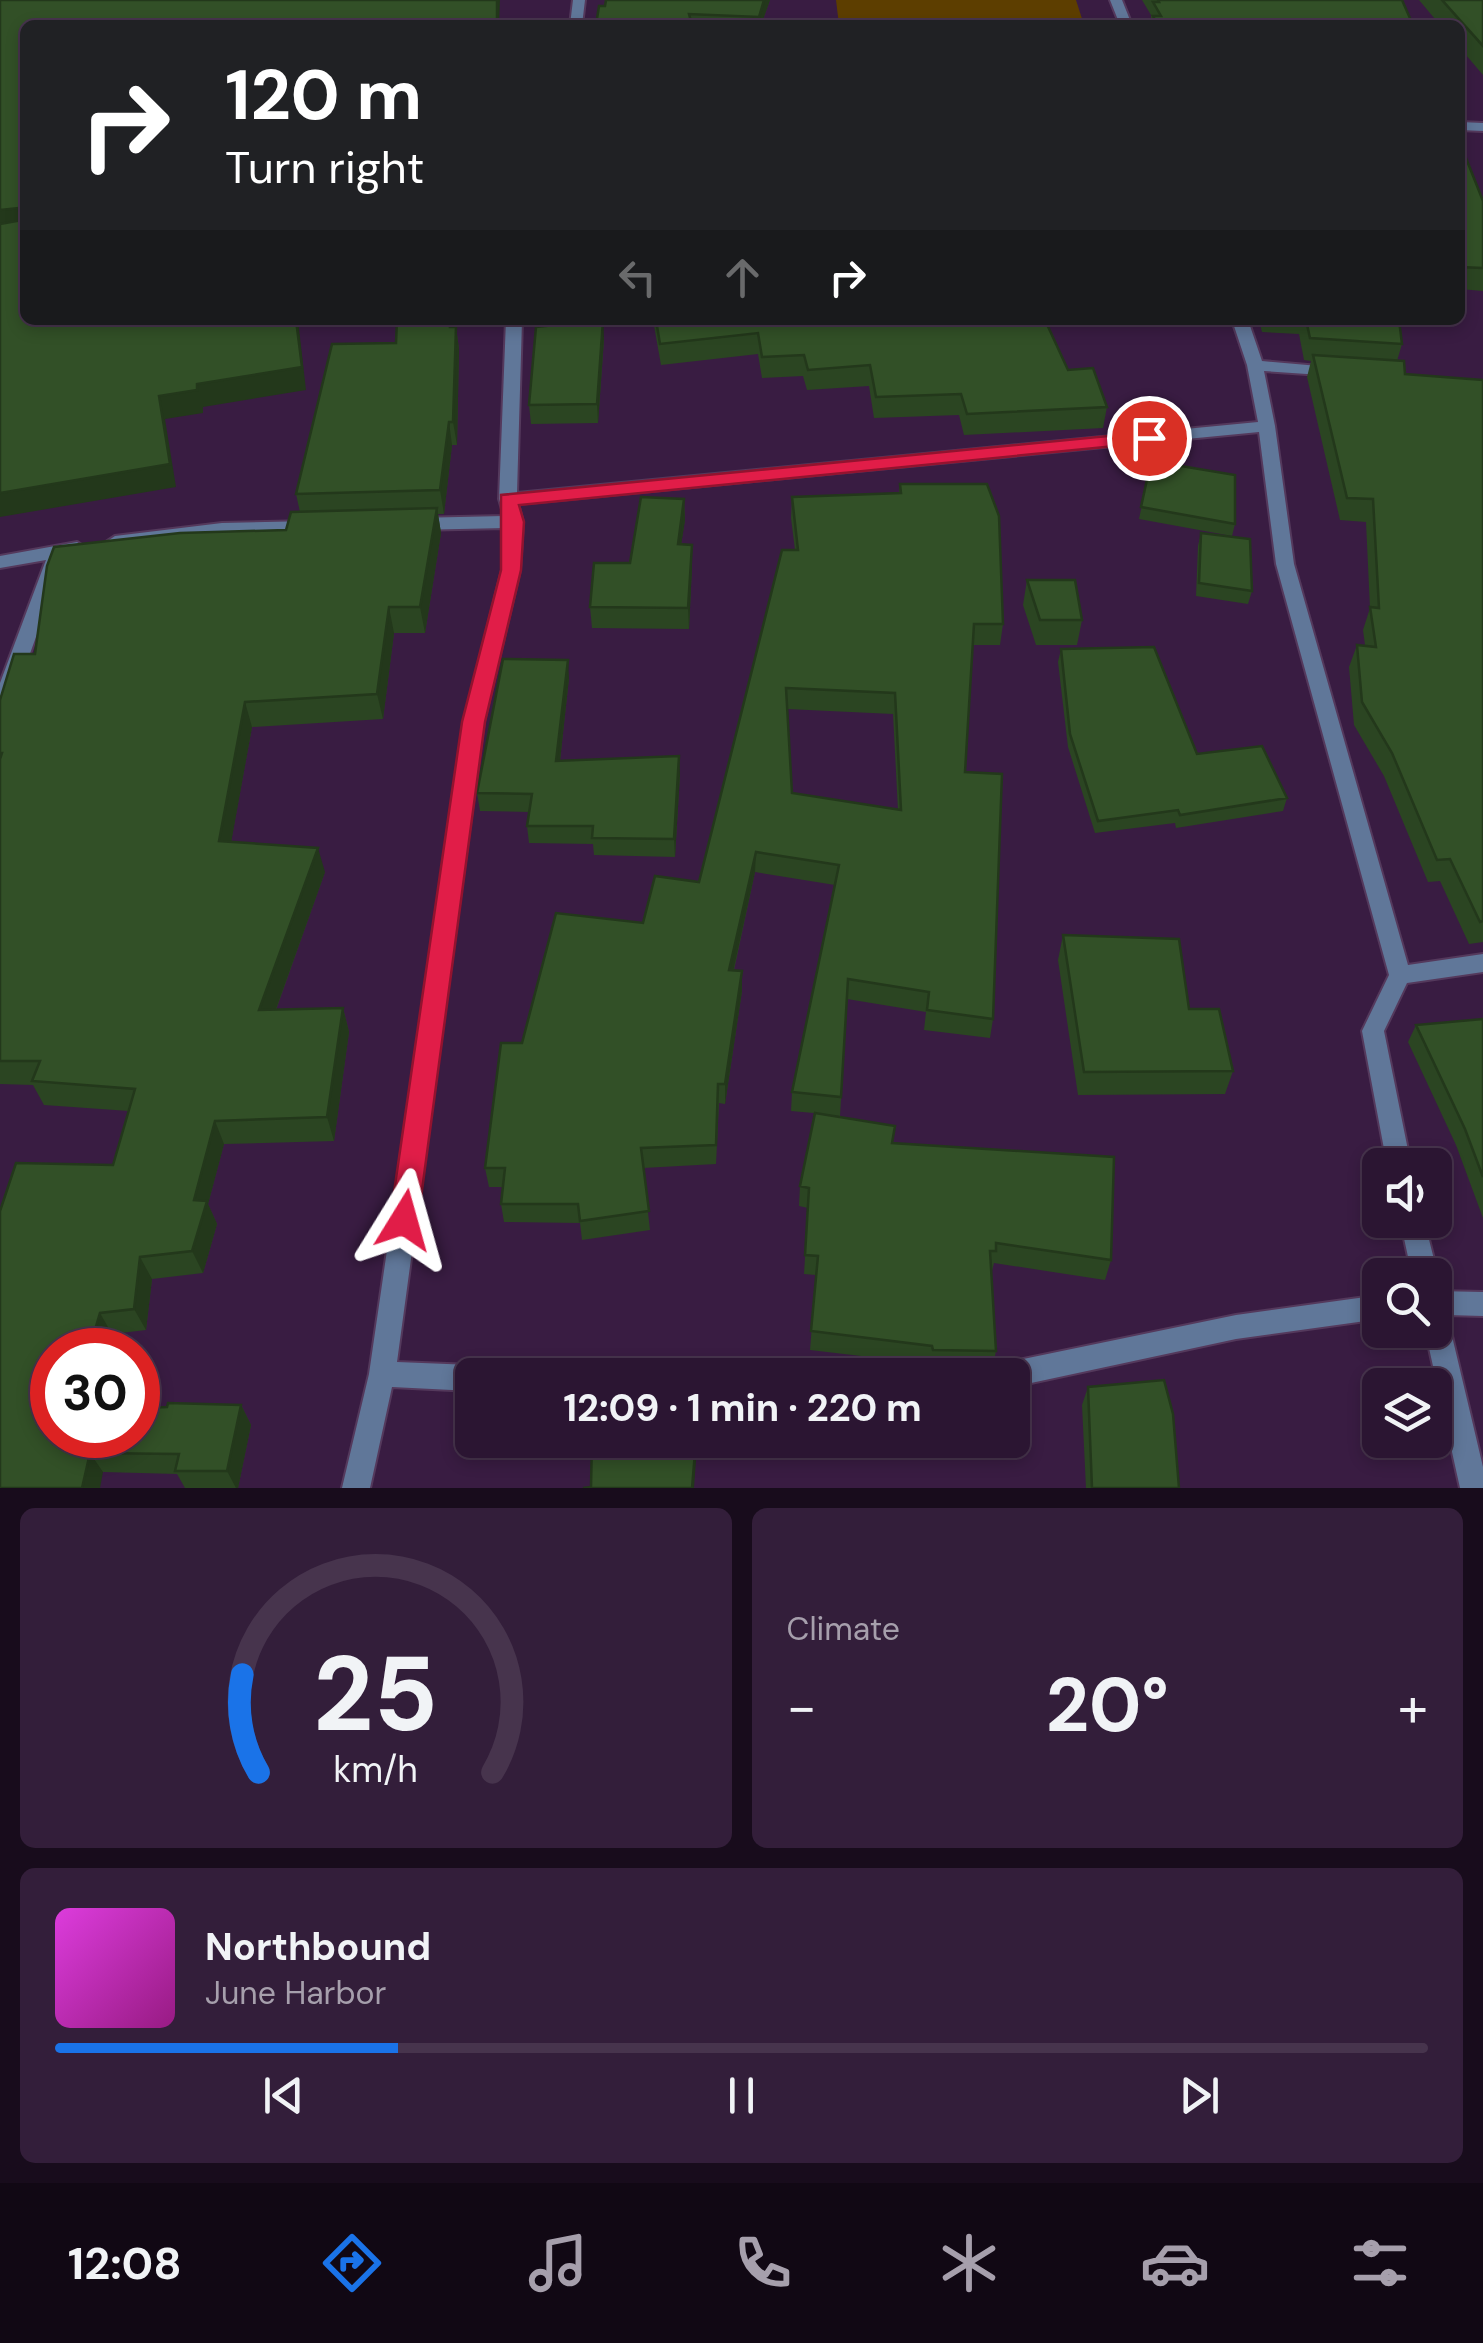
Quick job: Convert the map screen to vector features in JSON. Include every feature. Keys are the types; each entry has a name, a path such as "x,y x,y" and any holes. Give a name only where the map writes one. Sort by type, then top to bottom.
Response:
{"street":[{"path":"356,1488 382,1374 474,722 511,570 514,522 508,499 514,325"},
{"path":"1242,325 1256,365 1268,426 1285,564 1400,975 1373,1031 1395,1148"},
{"path":"1256,365 1350,372"},
{"path":"508,499 1268,426"},
{"path":"397,525 514,522"},
{"path":"0,562 222,530 338,526"},
{"path":"0,709 58,551"},
{"path":"1400,975 1483,963"},
{"path":"1452,1303 1483,1304"},
{"path":"1030,1370 1236,1327 1362,1310"},
{"path":"1442,1348 1474,1488"},
{"path":"382,1374 455,1377"}],"shaded area":[{"path":"836,0 1076,0 1082,20 838,20"}],"building":[{"path":"0,0 497,0 497,20 20,20 20,214 18,208 0,210"},
{"path":"606,0 764,0 759,17 689,14 691,20 597,20 599,6 605,6"},
{"path":"1402,0 1411,20 1155,20 1153,16 1161,16 1153,2"},
{"path":"1442,0 1483,0 1483,46 1465,26 1465,20 1460,20"},
{"path":"1465,156 1483,201 1483,268 1465,267"},
{"path":"20,220 20,325 297,325 302,367 197,384 197,390 159,396 170,464 0,493 0,224"},
{"path":"397,325 456,327 453,422 449,422 440,490 296,494 332,344 396,343"},
{"path":"603,325 597,404 529,405 536,327"},
{"path":"657,325 1047,325 1068,370 1093,368 1107,407 967,414 961,394 876,397 870,365 808,370 804,355 762,357 758,333 660,344"},
{"path":"1307,325 1400,325 1402,344 1310,338"},
{"path":"1313,355 1404,361 1405,374 1483,380 1480,922 1450,859 1437,860 1392,753 1362,702 1357,645 1376,647 1370,607 1379,608 1373,499 1347,498"},
{"path":"1151,461 1235,475 1235,524 1141,507"},
{"path":"900,484 987,484 999,516 1003,624 974,624 965,772 1002,774 993,1019 927,1010 929,992 848,979 841,1097 792,1092 839,865 756,852 729,970 742,971 725,1084 718,1084 716,1145 641,1148 649,1211 580,1221 578,1204 501,1204 505,1168 485,1168 501,1043 522,1043 556,913 643,923 655,876 699,882 782,550 798,550 792,497 901,493","holes":["786,688 895,693 901,810 792,793"]},
{"path":"641,497 684,499 678,544 692,545 688,608 590,607 594,563 630,563"},
{"path":"437,508 420,607 389,607 377,694 245,702 219,841 318,848 259,1010 343,1008 327,1117 215,1121 194,1200 207,1201 192,1251 140,1257 134,1309 100,1313 96,1328 30,1328 30,1458 89,1458 82,1488 0,1488 0,1211 16,1163 113,1165 135,1089 32,1081 40,1061 0,1061 0,700 14,654 35,654 47,566 54,547 180,533 286,530 291,512"},
{"path":"1201,533 1250,539 1252,591 1199,583"},
{"path":"1027,580 1075,580 1082,620 1040,620"},
{"path":"1154,647 1197,754 1262,746 1287,798 1180,815 1178,810 1098,821 1070,734 1061,649"},
{"path":"503,659 568,660 556,761 679,756 674,839 592,838 593,826 527,826 532,794 477,793"},
{"path":"1063,935 1179,939 1189,1009 1219,1009 1233,1071 1084,1072"},
{"path":"1483,1019 1483,1177 1416,1025"},
{"path":"815,1113 895,1126 892,1143 1114,1157 1111,1260 996,1243 996,1251 990,1251 996,1351 933,1350 932,1346 811,1331 818,1256 805,1255 809,1188 800,1186"},
{"path":"1164,1380 1173,1414 1179,1488 1092,1488 1088,1387"},
{"path":"168,1403 241,1405 227,1471 175,1471 179,1454 160,1454 160,1407 167,1407"},
{"path":"592,1458 694,1458 692,1488 583,1488 591,1487"}],"route":[{"path":"404,1220 474,722 511,570 514,522 508,499 1149,438"}]}
